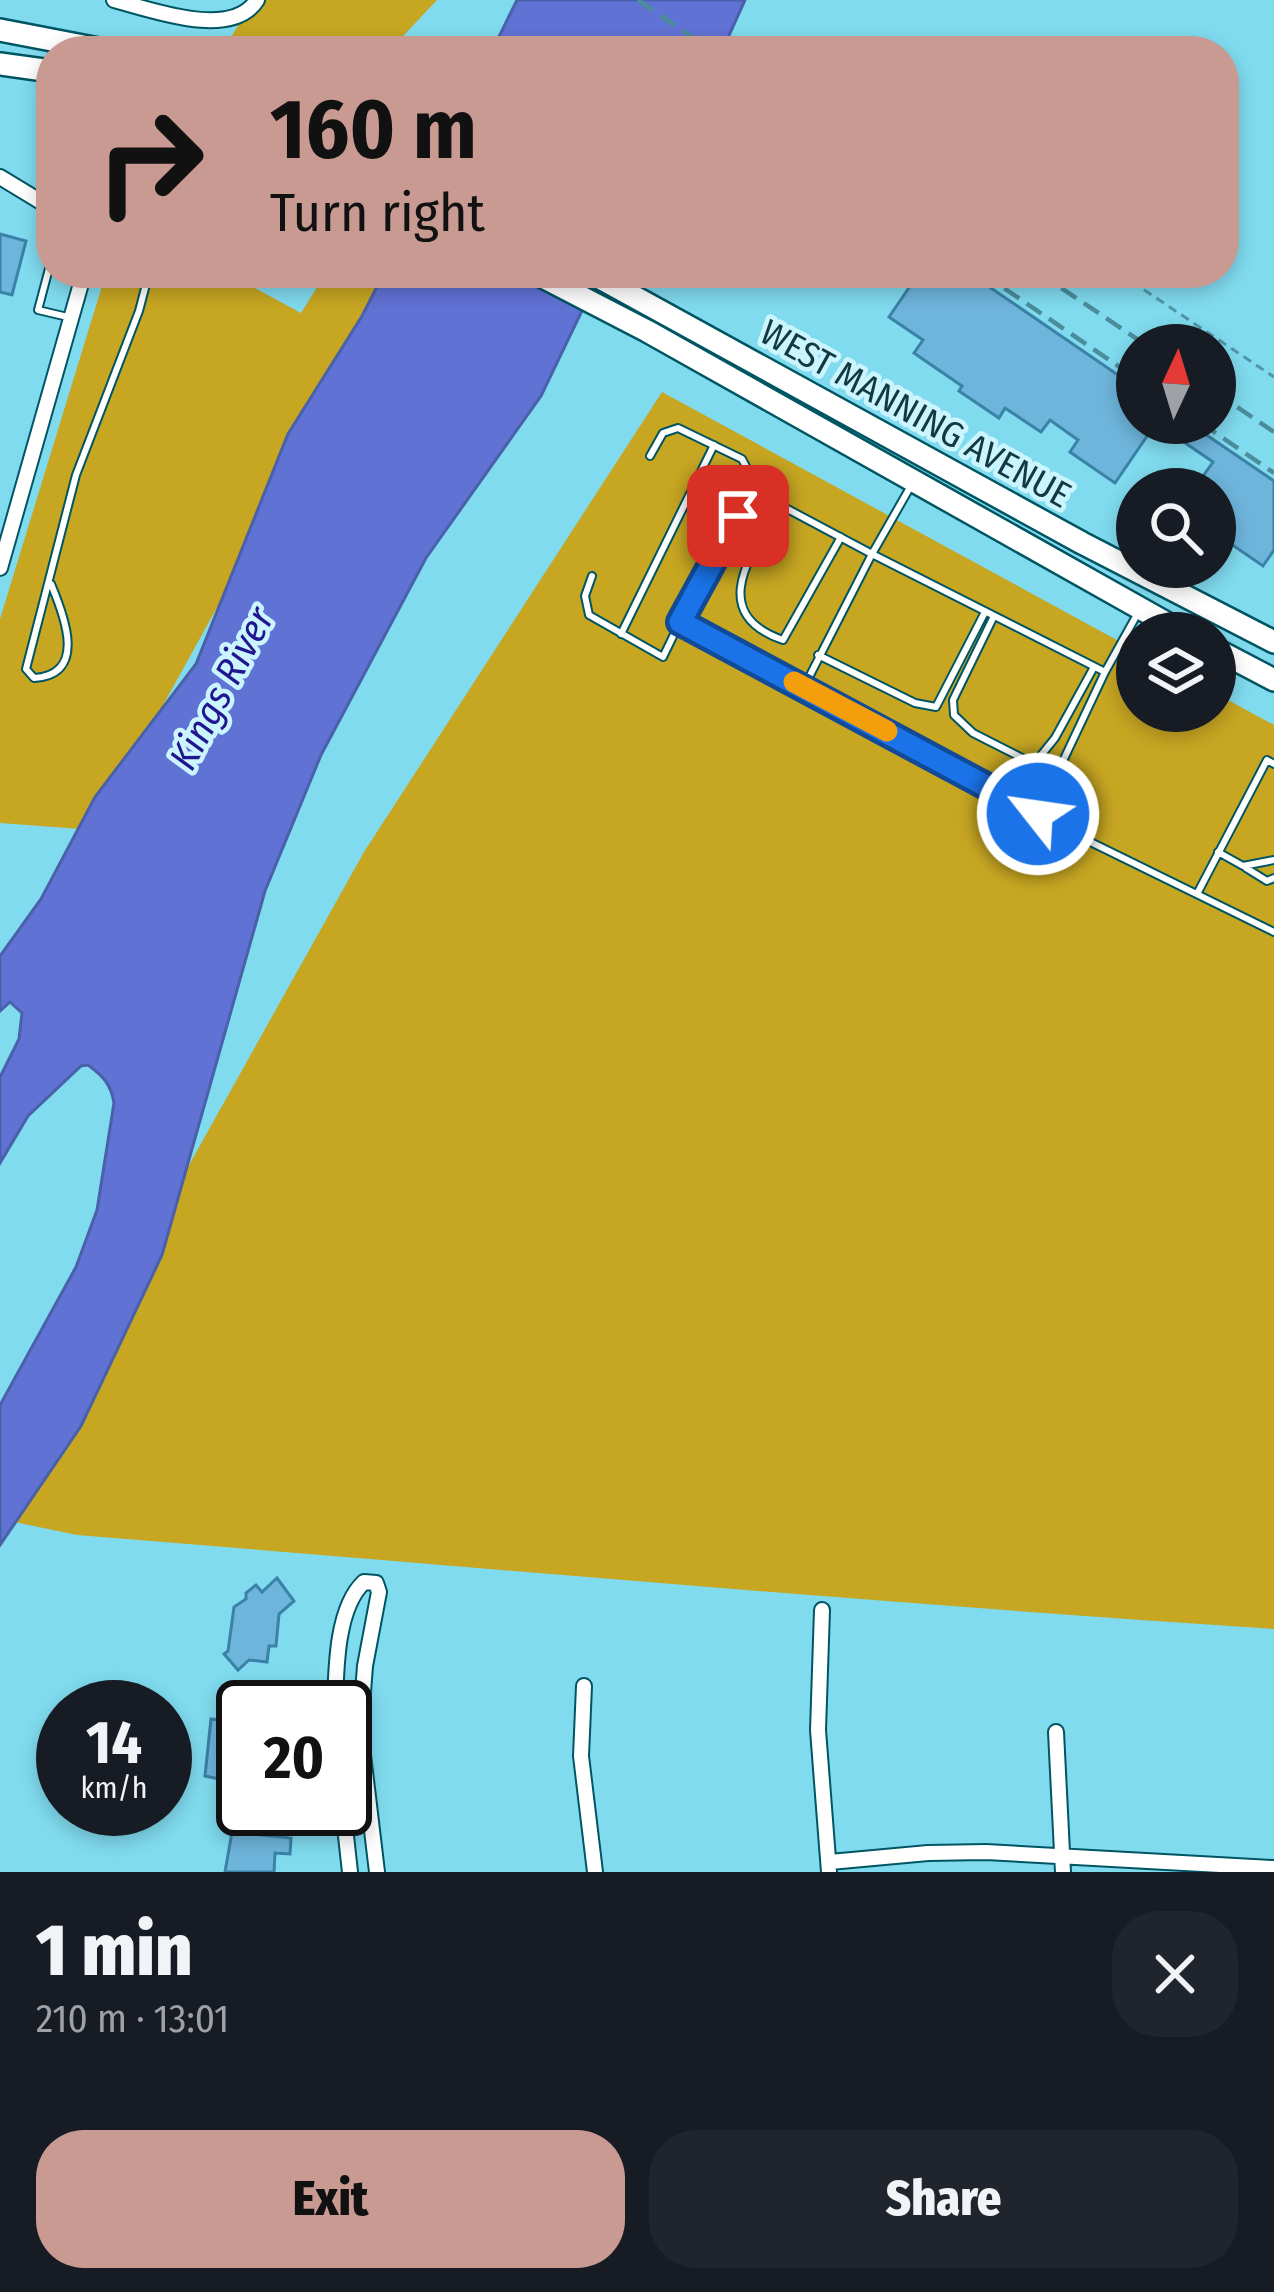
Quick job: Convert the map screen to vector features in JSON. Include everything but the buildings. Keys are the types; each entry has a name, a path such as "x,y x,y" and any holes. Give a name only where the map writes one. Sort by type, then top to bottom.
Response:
{"main road":[{"path":"0,30 36,37"},
{"path":"0,64 36,69"},
{"name":"WEST MANNING AVENUE","path":"565,288 1144,612"},
{"name":"WEST MANNING AVENUE","path":"620,288 1082,543 1274,643"},
{"path":"1236,660 1274,680"}],"street":[{"path":"114,0 177,17 230,21 249,13 257,0"},
{"path":"0,177 36,199"},
{"path":"0,568 80,288"},
{"path":"337,1680 353,1594 364,1582 376,1582 380,1592 364,1680"},
{"path":"822,1610 818,1730 830,1867 928,1852 1061,1864 1274,1868"},
{"path":"584,1686 581,1756 595,1872"},
{"path":"1056,1732 1061,1864"},
{"path":"372,1830 377,1872"},
{"path":"346,1836 350,1872"}],"lane":[{"path":"44,288 38,310 72,318"},
{"path":"51,584 65,620 68,650 60,670 34,678 25,663 51,584 76,475 145,288"},
{"path":"650,456 663,433 678,428 714,445 742,459 751,476 744,502"},
{"path":"621,634 714,445"},
{"path":"804,687 913,482"},
{"path":"841,537 799,619 783,640 762,632 745,615 740,574 780,505 1105,672"},
{"path":"592,576 585,596 589,615 663,657 738,516"},
{"path":"1038,814 1140,610"},
{"path":"818,655 915,703 936,707 985,611"},
{"path":"994,616 953,700 954,715 973,733 1034,764 1055,738 1094,667"},
{"path":"680,622 1038,814 1274,931"},
{"path":"1197,894 1267,760 1274,764"},
{"path":"1219,852 1267,881 1274,878"},
{"path":"1243,866 1274,860"}],"path":[{"path":"1141,288 1274,377"}],"shaded area":[{"path":"253,0 437,0 403,36 232,36"},
{"path":"101,288 255,288 301,313 317,288 394,288 94,830 0,823 0,619"},
{"path":"662,392 1116,640 1116,732 1236,732 1236,704 1274,725 1274,1629 77,1535 0,1519 0,1503 364,852"}],"water":[{"path":"517,0 745,0 729,36 499,36"},
{"name":"Kings River","path":"376,288 594,288 541,396 426,558 321,755 265,891 162,1255 81,1426 0,1545 0,1405 76,1267 97,1210 114,1103 102,1077 88,1065 81,1066 28,1116 0,1163 0,1077 19,1039 22,1013 10,1002 0,1011 0,956 41,899 95,797 196,664 288,434"}],"railway":[{"path":"638,0 690,36"},
{"path":"1004,288 1116,365"},
{"path":"1061,288 1116,325"},
{"path":"1236,406 1274,432"},
{"path":"1232,444 1274,473"}],"slow traffic":[{"path":"794,682 887,731"}],"route":[{"path":"738,516 680,622 1038,814"}]}
